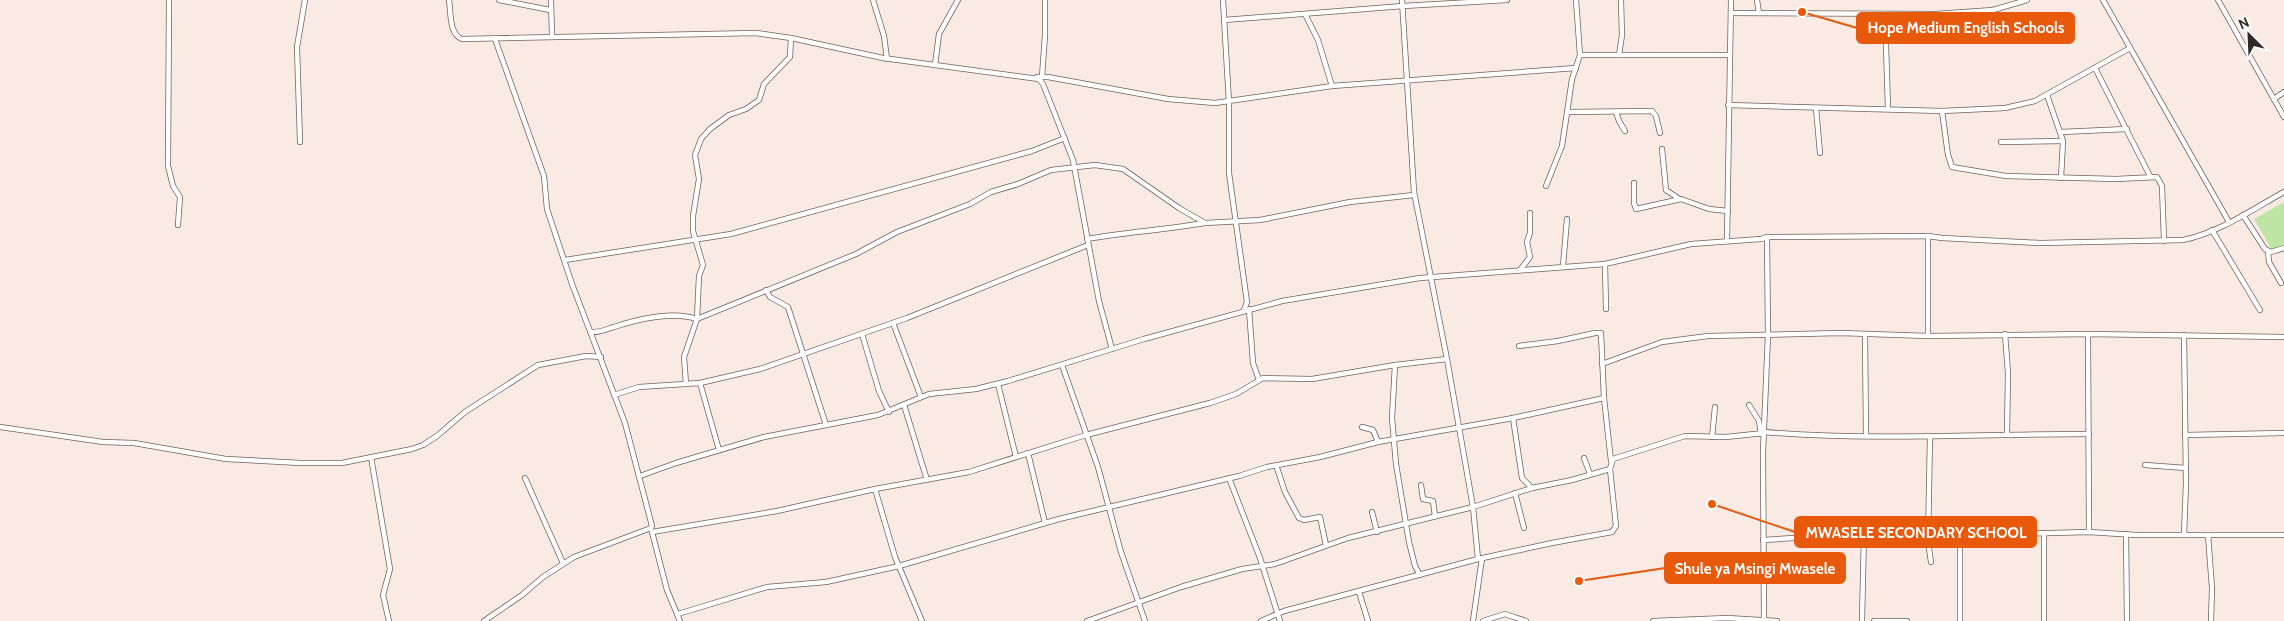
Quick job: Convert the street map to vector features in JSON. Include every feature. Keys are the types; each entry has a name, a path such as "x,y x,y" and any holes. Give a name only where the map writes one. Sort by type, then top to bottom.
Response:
{"street":[{"path":"169,0 168,166 173,186 180,197 178,226"},
{"path":"300,142 297,47 305,0"},
{"path":"449,0 453,28 456,36 462,39 744,32 791,38 888,59 1042,77 1168,100 1229,102 1332,86 1576,68"},
{"path":"498,0 550,10"},
{"path":"551,0 552,36"},
{"path":"873,0 884,36 888,59"},
{"path":"935,66 939,34 958,0"},
{"path":"1042,77 1045,0"},
{"path":"1223,0 1229,102 1230,173 1253,363 1259,380"},
{"path":"1224,20 1305,14 1403,3 1507,0"},
{"path":"1546,186 1562,146 1580,55 1576,0"},
{"path":"1619,55 1622,35 1621,0"},
{"path":"1727,241 1731,0"},
{"path":"1757,0 1759,14"},
{"path":"1731,13 1885,14 1992,10 2027,0"},
{"path":"2103,0 2229,222"},
{"path":"2218,0 2284,117"},
{"path":"1403,3 1414,195 1447,359 1473,507 1480,559 1473,621"},
{"path":"1305,14 1318,40 1332,86"},
{"path":"1885,14 1888,108"},
{"path":"686,384 684,357 697,319 699,276 702,264 694,240 693,216 699,179 694,160 701,139 710,129 729,115 746,109 759,100 764,84 790,57 791,38"},
{"path":"495,39 541,165 545,182 547,209 578,301 601,357 640,476 667,590 680,621"},
{"path":"1728,105 1942,111 2013,107 2035,101 2047,95 2130,48"},
{"path":"1580,55 1729,55"},
{"path":"2095,68 2128,129 2150,176"},
{"path":"1033,77 1043,84 1065,138 1074,167 1088,245 1112,349"},
{"path":"2274,99 2284,92"},
{"path":"2047,95 2063,142 2061,178"},
{"path":"1816,108 1820,154"},
{"path":"1568,112 1653,111 1660,133"},
{"path":"1942,111 1948,156 1952,167 2006,176 2116,179 2157,177 2162,186 2164,241"},
{"path":"1616,112 1625,131"},
{"path":"2061,132 2128,129"},
{"path":"565,260 731,234 1032,151 1065,138"},
{"path":"2001,142 2063,142"},
{"path":"1662,149 1666,190 1670,195 1679,199"},
{"path":"592,332 600,332 652,318 680,316 697,319 856,254 897,232 970,204 991,192 1018,184 1051,170 1095,165 1125,169 1179,208 1205,222"},
{"path":"1634,182 1635,208 1679,199 1689,200 1709,209 1728,211"},
{"path":"640,476 764,437 858,420 889,412 921,397 937,392 998,384 1246,310 1332,291 1431,277 1605,264 1691,244 1767,236 1928,236 2040,243 2191,239 2229,222 2284,192"},
{"path":"1087,239 1124,232 1136,233 1205,222 1260,220 1350,202 1414,195"},
{"path":"1520,270 1530,257 1527,242 1530,233 1530,213"},
{"path":"2243,214 2262,246 2268,251 2274,252 2284,248"},
{"path":"1563,266 1567,219"},
{"path":"2212,230 2260,310"},
{"path":"1764,620 1763,433 1768,335 1767,236"},
{"path":"1928,236 1928,336"},
{"path":"614,395 639,387 700,383 746,373 893,323 1088,245"},
{"path":"2268,251 2269,262 2281,283"},
{"path":"1605,264 1606,309"},
{"path":"766,290 770,297 788,308 826,425"},
{"path":"1247,302 1255,308"},
{"path":"893,323 921,397"},
{"path":"1261,621 1277,613 1420,574 1480,559 1614,531 1616,514 1604,398 1602,341 1599,332 1558,341 1519,346"},
{"path":"862,334 879,391 889,412"},
{"path":"2005,334 2008,373 2007,434"},
{"path":"1602,364 1662,342 1684,338 1768,335 1928,336 2005,334 2284,337"},
{"path":"2088,334 2089,532"},
{"path":"1865,335 1866,435"},
{"path":"2184,335 2186,468 2184,535"},
{"path":"0,427 103,442 134,443 226,459 314,464 342,463 412,449 429,442 459,415 534,366 586,356 601,357"},
{"path":"484,621 563,563 583,552 652,530 777,511 875,489 969,472 1086,435 1210,403 1236,394 1259,380 1271,377 1312,379 1395,365 1447,359"},
{"path":"1062,365 1110,506 1122,552 1145,621"},
{"path":"1395,365 1392,406 1398,478 1415,566 1420,574"},
{"path":"700,383 719,450"},
{"path":"998,384 1016,457"},
{"path":"678,614 767,587 826,582 898,566 1045,523 1276,465 1320,457 1378,442 1513,418 1604,398"},
{"path":"904,405 927,480"},
{"path":"1749,406 1759,421 1763,433"},
{"path":"1712,437 1715,407"},
{"path":"1513,418 1522,478 1532,488"},
{"path":"1362,427 1374,430 1378,442"},
{"path":"1611,461 1679,438 1763,433 1930,437 2007,434 2089,434"},
{"path":"2185,435 2284,433"},
{"path":"1930,437 1929,533 1931,562"},
{"path":"1028,453 1045,523"},
{"path":"371,457 390,569 383,595 389,621"},
{"path":"1584,458 1590,474"},
{"path":"1276,465 1285,492 1300,518 1304,520 1320,517 1326,545"},
{"path":"2145,465 2186,468"},
{"path":"1087,621 1138,601 1242,569 1263,567 1326,545 1473,507 1532,488 1563,482 1610,469"},
{"path":"525,478 563,563"},
{"path":"1229,478 1263,567 1280,621"},
{"path":"1421,485 1424,500 1433,500 1434,516"},
{"path":"875,489 898,566 922,621"},
{"path":"1515,493 1524,528"},
{"path":"1372,512 1377,532"},
{"path":"1763,540 1864,533 2030,533 2044,535 2089,532 2184,535 2284,535"},
{"path":"1862,621 1864,533"},
{"path":"1960,534 1960,621"},
{"path":"2126,534 2127,621"},
{"path":"2044,535 2044,621"},
{"path":"2208,535 2212,588 2211,621"},
{"path":"1359,592 1368,621"},
{"path":"1483,621 1505,614 1526,621"},
{"path":"1653,621 1727,618 1777,621"},
{"path":"1874,621 1906,621"}],"green space":[{"path":"2284,202 2284,244 2272,250 2254,219"}],"place":[{"name":"Hope Medium English Schools","path":"1802,12"},
{"name":"MWASELE SECONDARY SCHOOL","path":"1712,504"},
{"name":"Shule ya Msingi Mwasele","path":"1579,581"}]}
